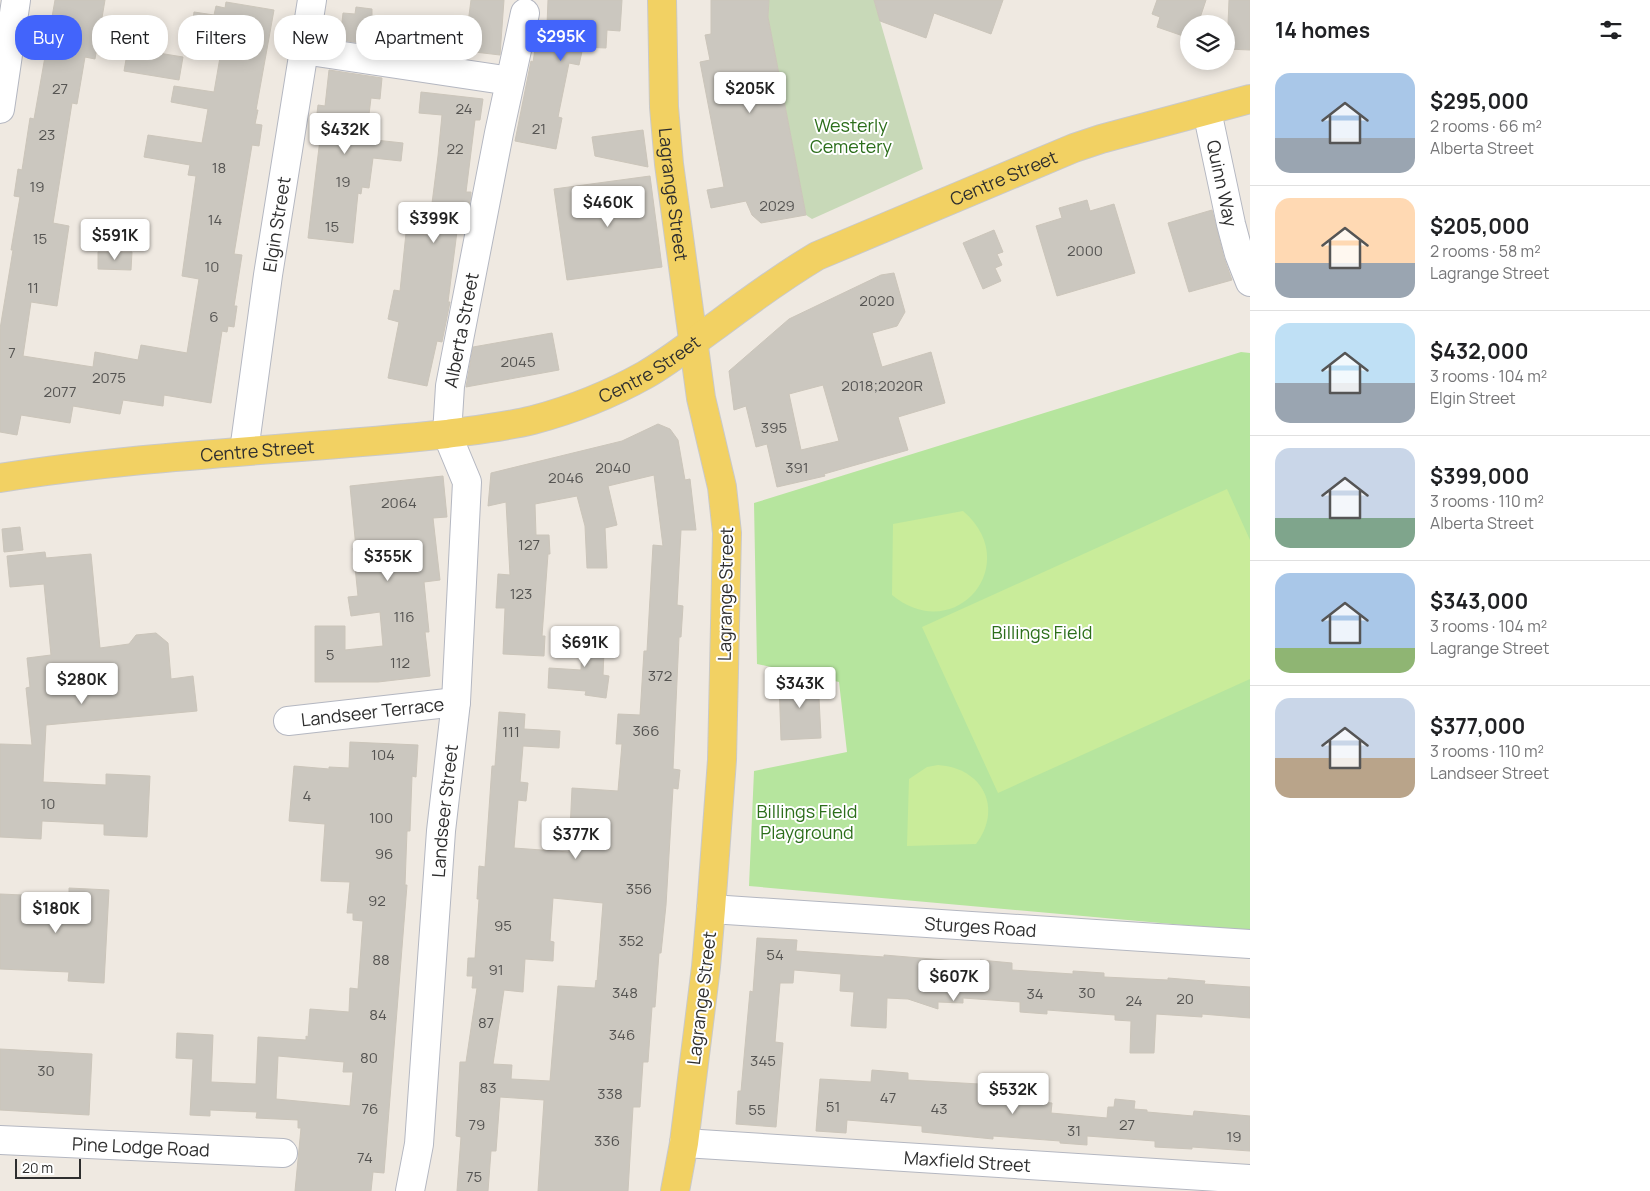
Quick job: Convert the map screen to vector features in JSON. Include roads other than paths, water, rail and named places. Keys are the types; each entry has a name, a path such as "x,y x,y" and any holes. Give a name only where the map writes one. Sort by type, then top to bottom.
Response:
{"main road":[{"name":"Lagrange Street","path":"662,0 664,107 669,164 703,408 715,451 722,487 727,533 722,760 711,909 706,966 684,1143 675,1191"},
{"name":"Centre Street","path":"0,478 57,468 447,434 532,420 570,408 644,375 667,361 785,275 817,256 1074,148 1250,99"}],"street":[{"path":"0,109 16,0"},
{"name":"Elgin Street","path":"309,15 312,0"},
{"name":"Alberta Street","path":"447,434 450,386 456,347 525,13"},
{"path":"346,56 510,81"},
{"name":"Elgin Street","path":"244,451 301,60"},
{"name":"Quinn Way","path":"1206,111 1231,224 1239,254 1250,282"},
{"name":"Landseer Street","path":"410,1191 419,1144 441,831 456,702 467,482 447,434"},
{"name":"Landseer Terrace","path":"288,721 456,702"},
{"name":"Sturges Road","path":"711,909 1250,944"},
{"name":"Pine Lodge Road","path":"0,1140 283,1153"},
{"name":"Maxfield Street","path":"684,1143 1250,1179"}],"park label":[{"name":"Westerly Cemetery","path":"851,135"},
{"name":"Billings Field","path":"1042,632"},
{"name":"Billings Field Playground","path":"807,821"}]}
